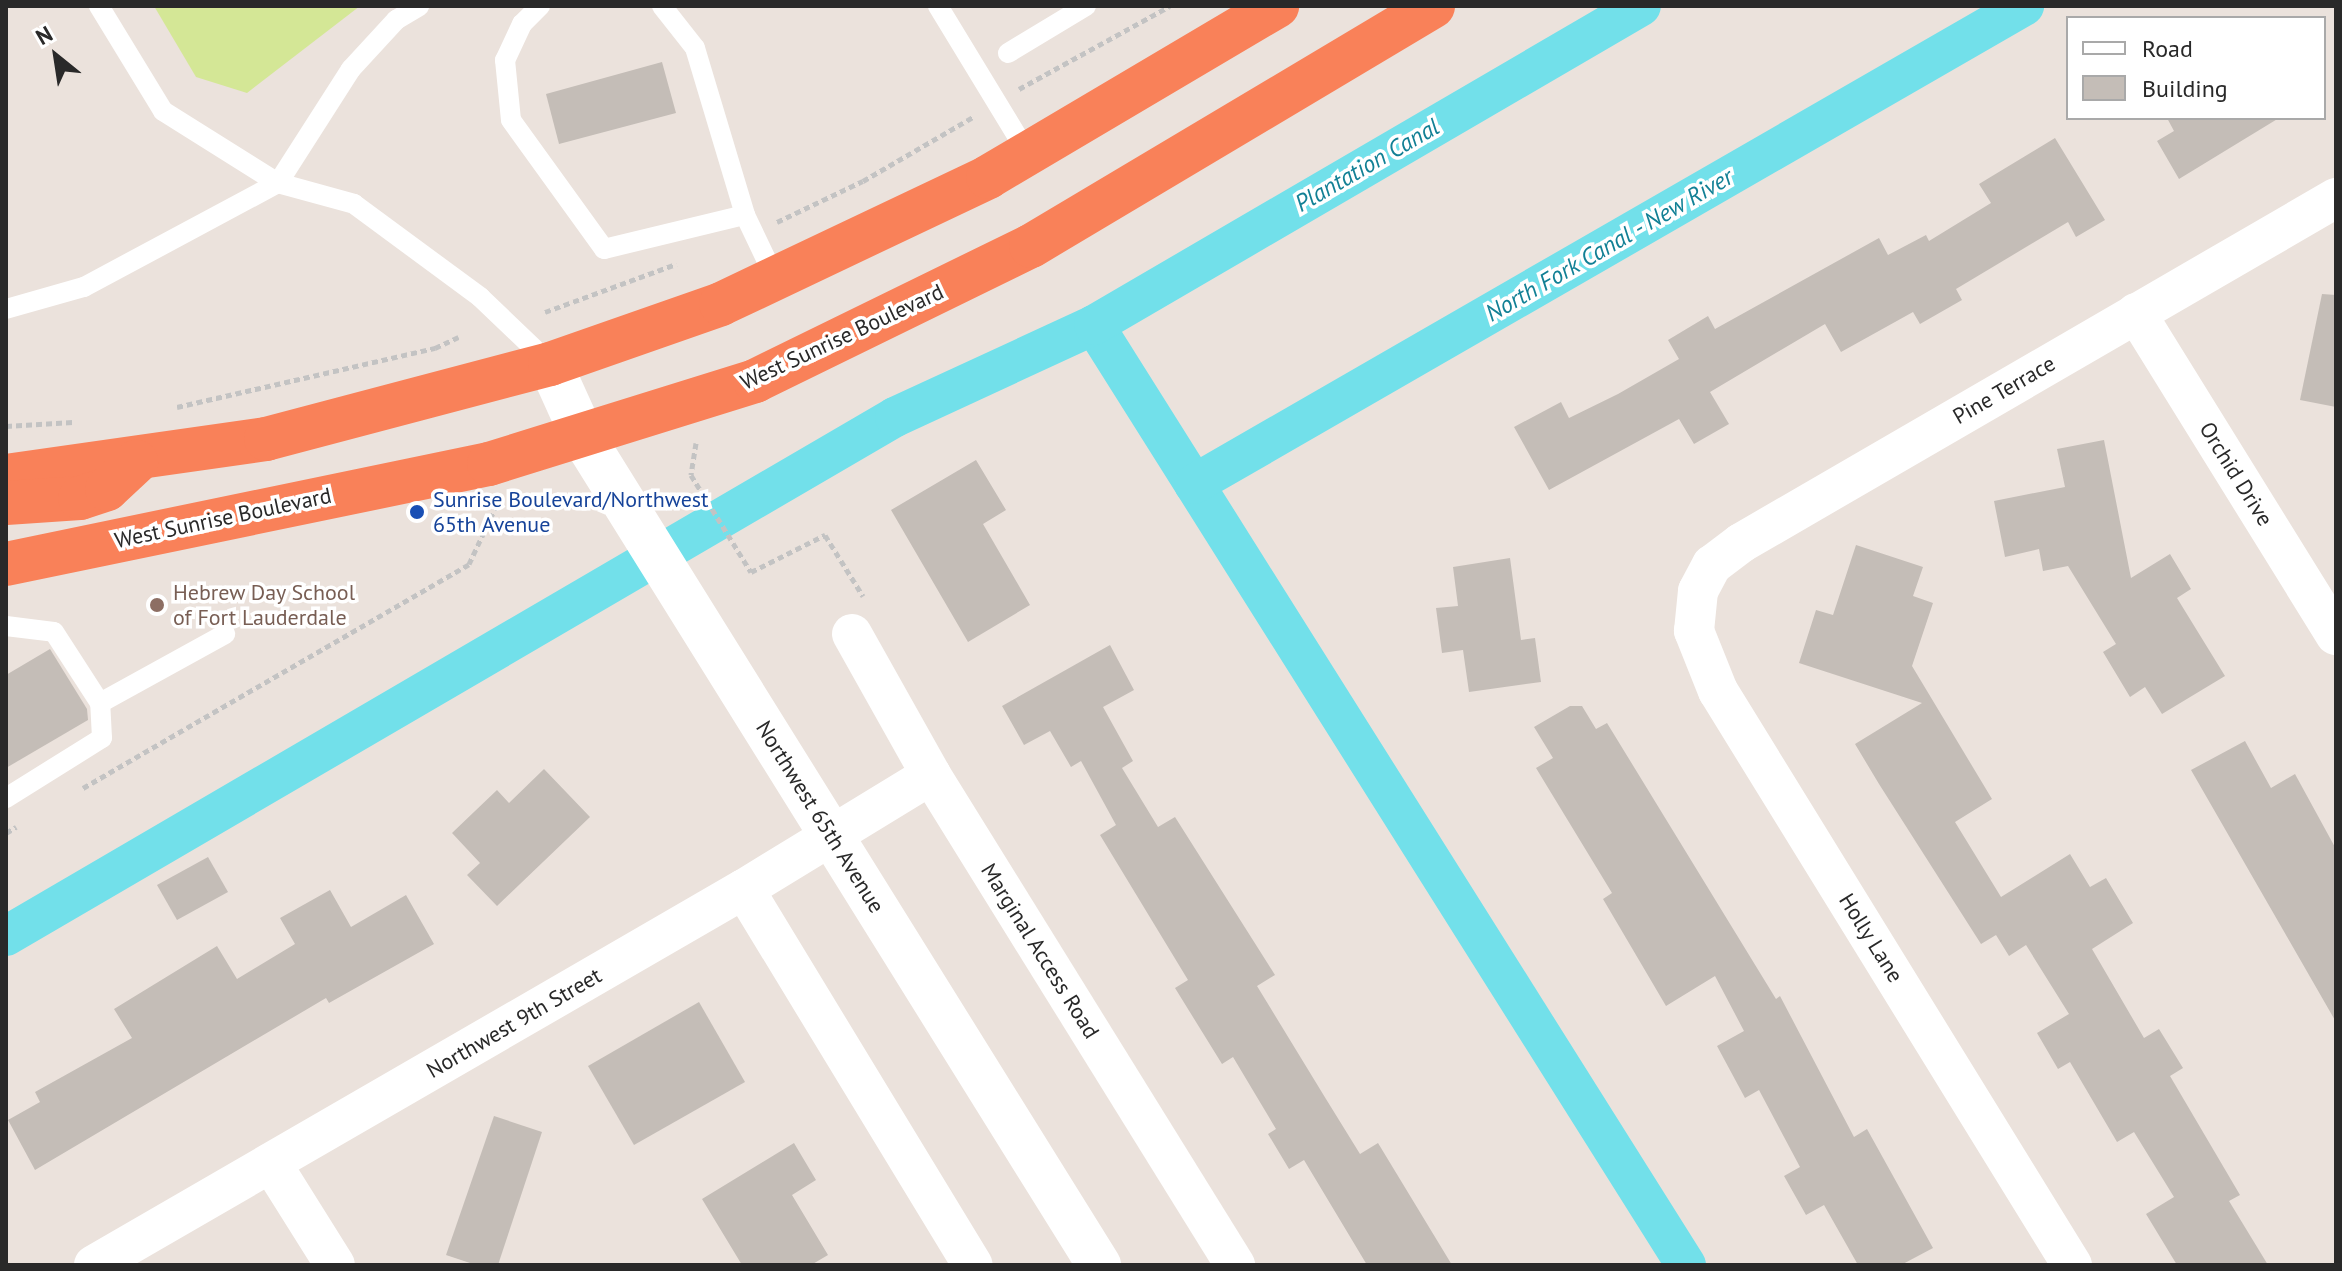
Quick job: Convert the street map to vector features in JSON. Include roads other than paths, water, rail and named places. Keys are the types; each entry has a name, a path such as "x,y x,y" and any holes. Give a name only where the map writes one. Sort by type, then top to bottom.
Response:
{"highway":[{"name":"West Sunrise Boulevard","path":"6,564 489,464 755,381 1031,246 1433,6"},
{"path":"6,476 266,439 550,364 721,304 1028,154 1250,13"},
{"path":"6,503 80,498 107,489 140,457"}],"street":[{"name":"Pine Terrace","path":"1696,603 1712,565 1741,543 2336,198"},
{"name":"Orchid Drive","path":"2136,313 2336,635"},
{"name":"Northwest 65th Avenue","path":"550,364 583,437 1099,1265"},
{"name":"Holly Lane","path":"1696,603 1698,650 1718,691 2072,1265"},
{"name":"Marginal Access Road","path":"852,634 931,775 1235,1265"},
{"name":"Northwest 9th Street","path":"94,1265 833,837 931,775"},
{"path":"744,889 973,1265"},
{"path":"271,1163 335,1265"}],"lane":[{"path":"99,6 163,111 278,183 354,204 480,297 550,364"},
{"path":"6,309 84,287 278,183 351,69 396,20 419,6"},
{"path":"540,6 522,24 505,60 511,120 604,249 749,224"},
{"path":"662,6 695,48 749,224 775,278"},
{"path":"938,6 1028,154"},
{"path":"1008,53 1086,6"},
{"path":"6,626 54,632 100,703 102,738 6,798"},
{"path":"100,703 225,634"}],"waterway":[{"name":"Plantation Canal","path":"6,936 895,417 1094,325 1641,6"},
{"name":"North Fork Canal - New River","path":"1194,484 2024,6"},
{"path":"1094,325 1686,1265"}],"place":[{"name":"Sunrise Boulevard/Northwest 65th Avenue","path":"417,512"},
{"name":"Hebrew Day School of Fort Lauderdale","path":"157,605"}]}
